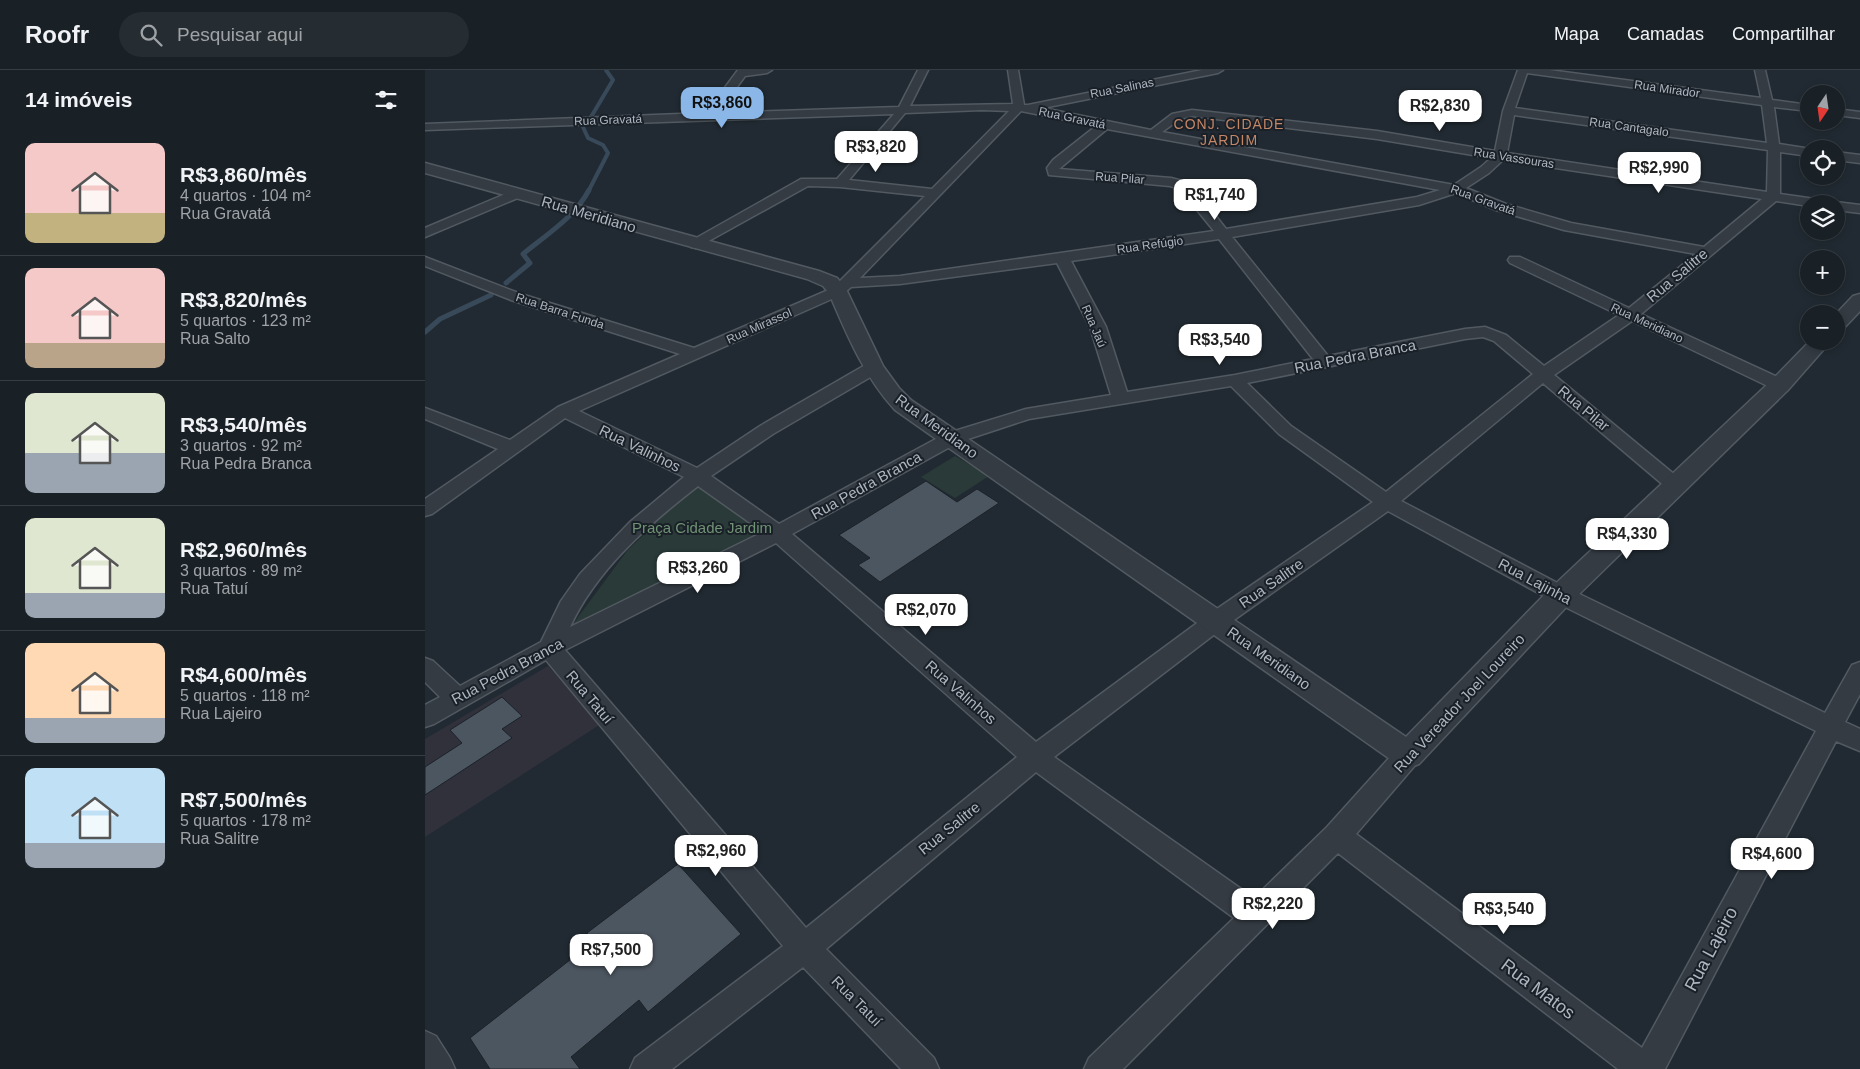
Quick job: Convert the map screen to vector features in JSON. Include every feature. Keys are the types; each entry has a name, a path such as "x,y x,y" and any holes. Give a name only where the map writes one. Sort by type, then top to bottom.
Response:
{"street":[{"path":"709,117 742,72 767,70"},
{"path":"840,183 900,110 923,70"},
{"path":"1013,70 1022,108"},
{"name":"Rua Salinas","path":"1022,108 1218,70"},
{"path":"1500,156 1509,111 1524,70"},
{"name":"Rua Mirador","path":"1524,70 1800,107"},
{"path":"1760,70 1769,103 1773,146 1773,197"},
{"path":"1854,114 1860,100"},
{"name":"Rua Gravatá","path":"425,127 900,110 1022,108 1456,189 1501,207 1569,227 1705,251"},
{"name":"Rua Mirassol","path":"425,509 564,411 697,354 843,287 1022,108"},
{"name":"Rua Cantagalo","path":"1509,111 1800,150"},
{"name":"Rua Vassouras","path":"1154,133 1176,116 1187,113 1377,135 1500,156 1800,201"},
{"name":"Rua Pilar","path":"1105,125 1057,163 1053,168 1053,172 1180,184 1189,191 1323,362"},
{"name":"Rua Refúgio","path":"843,287 1062,258 1405,205 1456,189 1485,170 1500,156"},
{"path":"1845,157 1860,159"},
{"name":"Rua Meridiano","path":"425,168 813,275 843,287 873,368 892,394 903,404 1408,755"},
{"path":"696,244 802,184 813,182 840,183 937,193"},
{"path":"425,233 515,194"},
{"name":"Rua Salitre","path":"646,1069 804,948 1035,757 1216,622 1387,502 1544,374 1629,315 1773,197"},
{"path":"1845,207 1860,209"},
{"name":"Rua Jaú","path":"1062,258 1097,327 1120,397"},
{"name":"Rua Meridiano","path":"1515,260 1780,385"},
{"name":"Rua Barra Funda","path":"425,261 516,297 697,354"},
{"path":"1845,316 1860,300"},
{"name":"Rua Pedra Branca","path":"425,716 549,648 778,533 952,438 1026,414 1120,397 1235,380 1465,334 1485,332 1492,334"},
{"name":"Rua Pilar","path":"1492,334 1500,338 1544,374 1675,484"},
{"name":"Rua Vereador Joel Loureiro","path":"1100,1069 1337,836 1408,755 1561,595 1780,385 1813,350"},
{"path":"549,648 576,594 592,574 624,538 696,475 777,424 873,368"},
{"name":"Rua Lajinha","path":"1235,380 1285,430 1387,502 1561,595 1860,741"},
{"name":"Rua Valinhos","path":"564,411 696,475 778,533 1035,757 1255,916"},
{"path":"425,413 511,447"},
{"name":"Rua Tatuí","path":"549,648 804,948 923,1069"},
{"path":"425,667 456,698"},
{"name":"Rua Lajeiro","path":"1646,1069 1860,671"},
{"name":"Rua Matos","path":"1337,836 1646,1069"},
{"path":"425,1047 439,1069"}],"shaded area":[{"path":"548,666 601,724 425,837 425,739"}],"green space":[{"path":"955,456 989,476 955,498 921,477"},
{"name":"Praça Cidade Jardim","path":"702,484 769,531 567,632 627,551 664,515"}],"building":[{"path":"926,481 957,502 977,489 999,503 880,582 858,565 870,558 839,535"},
{"path":"502,697 522,716 502,729 512,738 425,795 425,767 462,743 450,730"},
{"path":"678,864 741,934 648,1012 639,1000 571,1057 580,1069 490,1069 470,1038 593,942 587,933"}],"waterway":[{"path":"591,117 613,80 606,70"},
{"path":"584,125 583,127 588,138 603,145 608,153 588,192"},
{"path":"506,283 530,263 523,254 568,217 589,190"},
{"path":"425,332 440,319 491,295"}],"district":[{"name":"CONJ. CIDADE JARDIM","path":"1229,132"}]}
